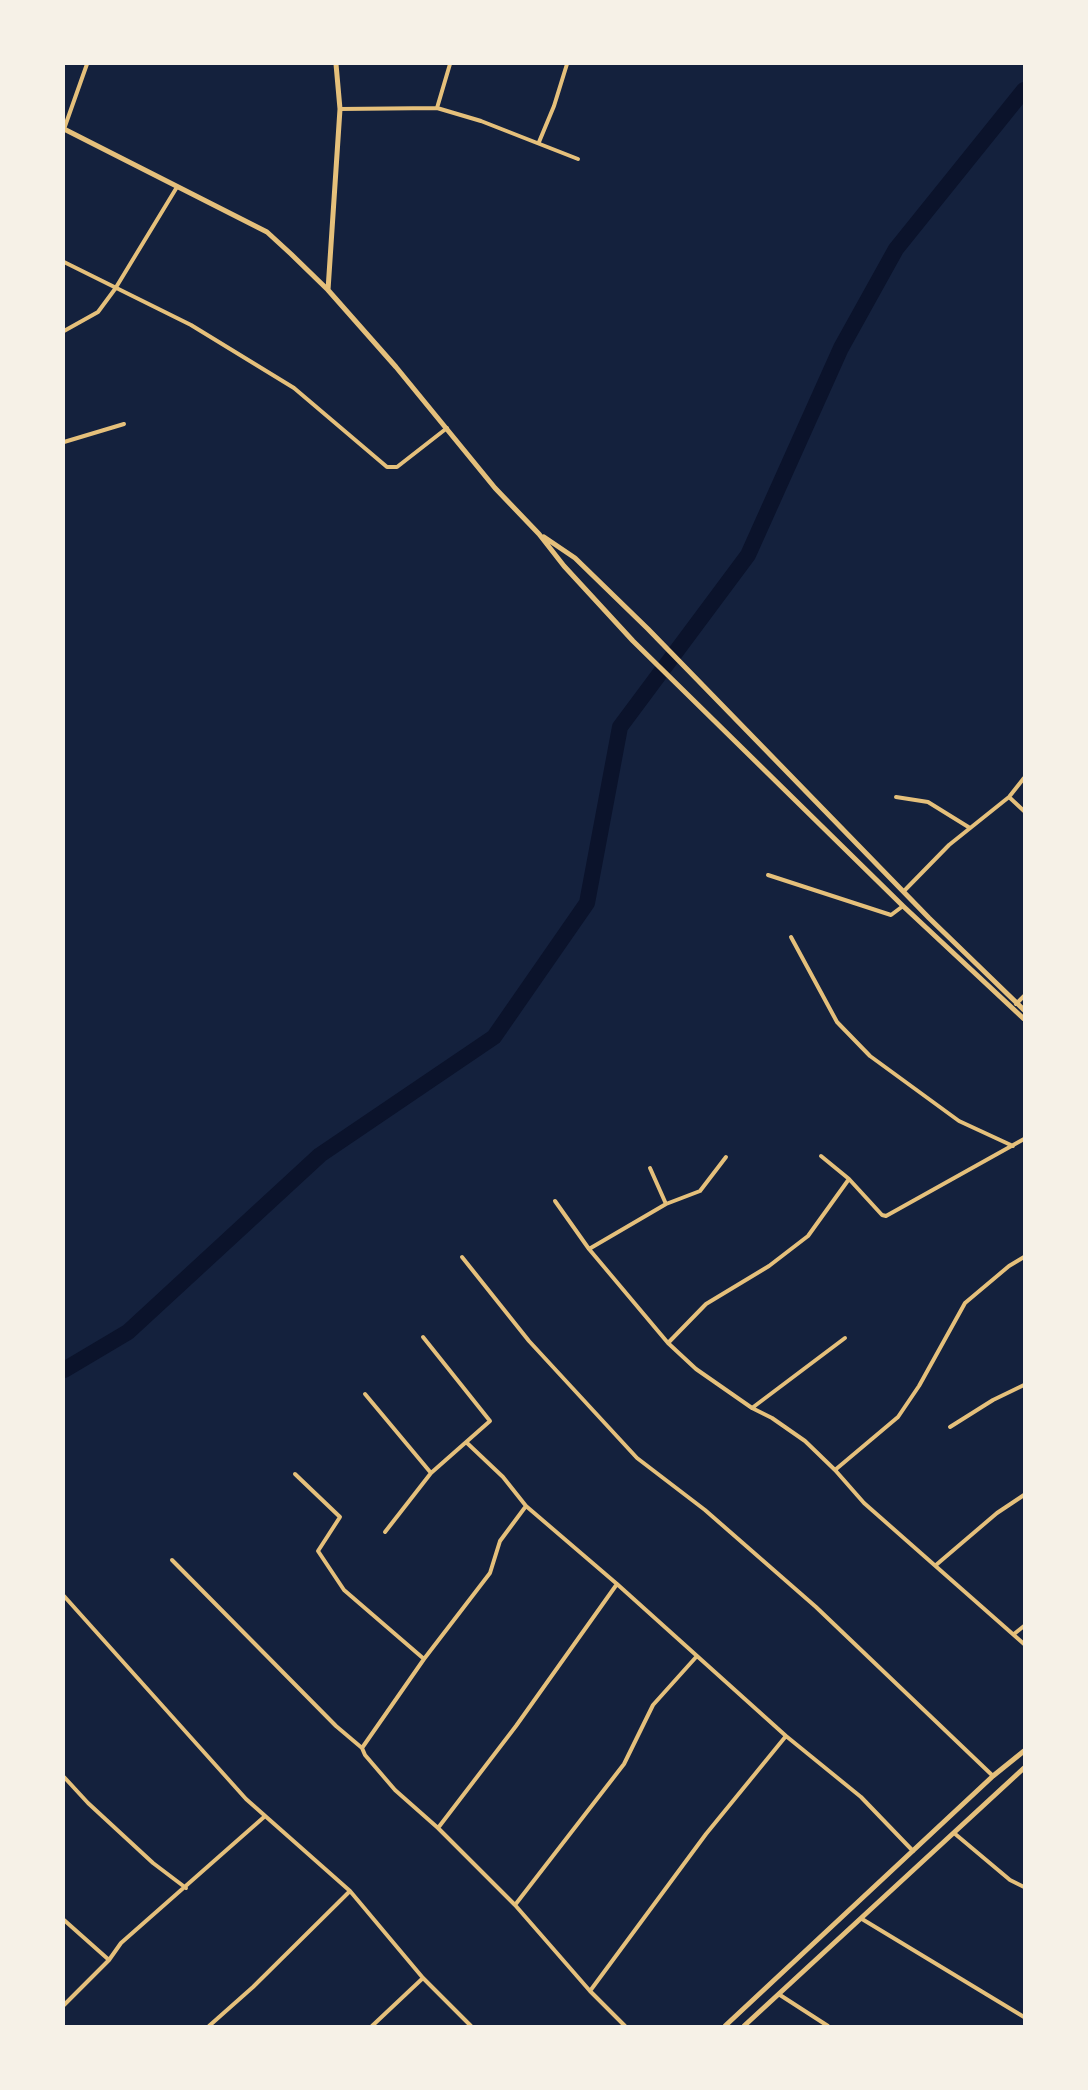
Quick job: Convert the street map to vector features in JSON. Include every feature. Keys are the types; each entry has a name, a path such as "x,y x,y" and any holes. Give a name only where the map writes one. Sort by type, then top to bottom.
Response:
{"street":[{"path":"87,64 64,129 267,232 328,290 448,428 495,488 539,534 564,566 633,641 903,906 1024,1019"},
{"path":"328,290 340,109 336,64"},
{"path":"437,108 450,64"},
{"path":"539,142 554,106 567,64"},
{"path":"340,109 437,108 539,142 578,159"},
{"path":"64,331 98,312 115,289 177,187"},
{"path":"64,262 190,325 294,388 387,467 397,467 448,428"},
{"path":"64,442 124,424"},
{"path":"539,534 575,558 648,629 679,664 744,727 904,891 1024,1010"},
{"path":"904,891 949,845 1009,797 1024,778"},
{"path":"1009,797 1024,811"},
{"path":"896,798 928,802 970,828"},
{"path":"768,875 891,916 903,906"},
{"path":"791,937 837,1022 870,1056 959,1121 1013,1146"},
{"path":"1016,1004 1024,996"},
{"path":"821,1156 849,1179 882,1215 886,1216 1024,1139"},
{"path":"589,1249 666,1204 700,1191 726,1157"},
{"path":"650,1168 666,1204"},
{"path":"668,1343 706,1304 769,1266 808,1236 849,1179"},
{"path":"555,1201 589,1249 668,1343 696,1369 752,1408 772,1418 805,1441 835,1470 864,1503 1024,1644"},
{"path":"462,1257 529,1342 637,1458 705,1510 816,1607 993,1776"},
{"path":"835,1470 898,1417 919,1386 965,1303 1009,1266 1024,1257"},
{"path":"385,1532 431,1473 490,1421 423,1337"},
{"path":"752,1408 845,1338"},
{"path":"950,1427 992,1400 1024,1385"},
{"path":"365,1394 431,1473"},
{"path":"466,1442 503,1477 526,1506 617,1584 786,1736 861,1797 913,1851"},
{"path":"295,1474 340,1517 318,1551 344,1590 424,1659"},
{"path":"936,1565 998,1513 1024,1495"},
{"path":"362,1748 424,1659 490,1572 500,1540 526,1506"},
{"path":"172,1560 336,1726 362,1748 365,1756 395,1790 438,1828 515,1906 590,1991 625,2026"},
{"path":"438,1828 516,1726 617,1584"},
{"path":"64,1596 246,1799 264,1817 350,1891 423,1978 471,2026"},
{"path":"1014,1634 1024,1626"},
{"path":"515,1906 624,1764 653,1705 697,1656"},
{"path":"590,1991 706,1834 786,1736"},
{"path":"725,2026 993,1776 1024,1751"},
{"path":"744,2026 780,1995 1024,1768"},
{"path":"64,1777 88,1803 153,1862 186,1888"},
{"path":"64,2005 109,1960 121,1943 186,1888 264,1817"},
{"path":"954,1833 1010,1880 1024,1887"},
{"path":"209,2026 254,1987 350,1891"},
{"path":"862,1919 1024,2017"},
{"path":"64,1920 109,1960"},
{"path":"372,2026 423,1978"},
{"path":"780,1995 828,2026"}],"waterway":[{"path":"64,1370 128,1332 320,1155 494,1037 587,903 620,727 748,555 841,348 896,249 1024,90"}]}
